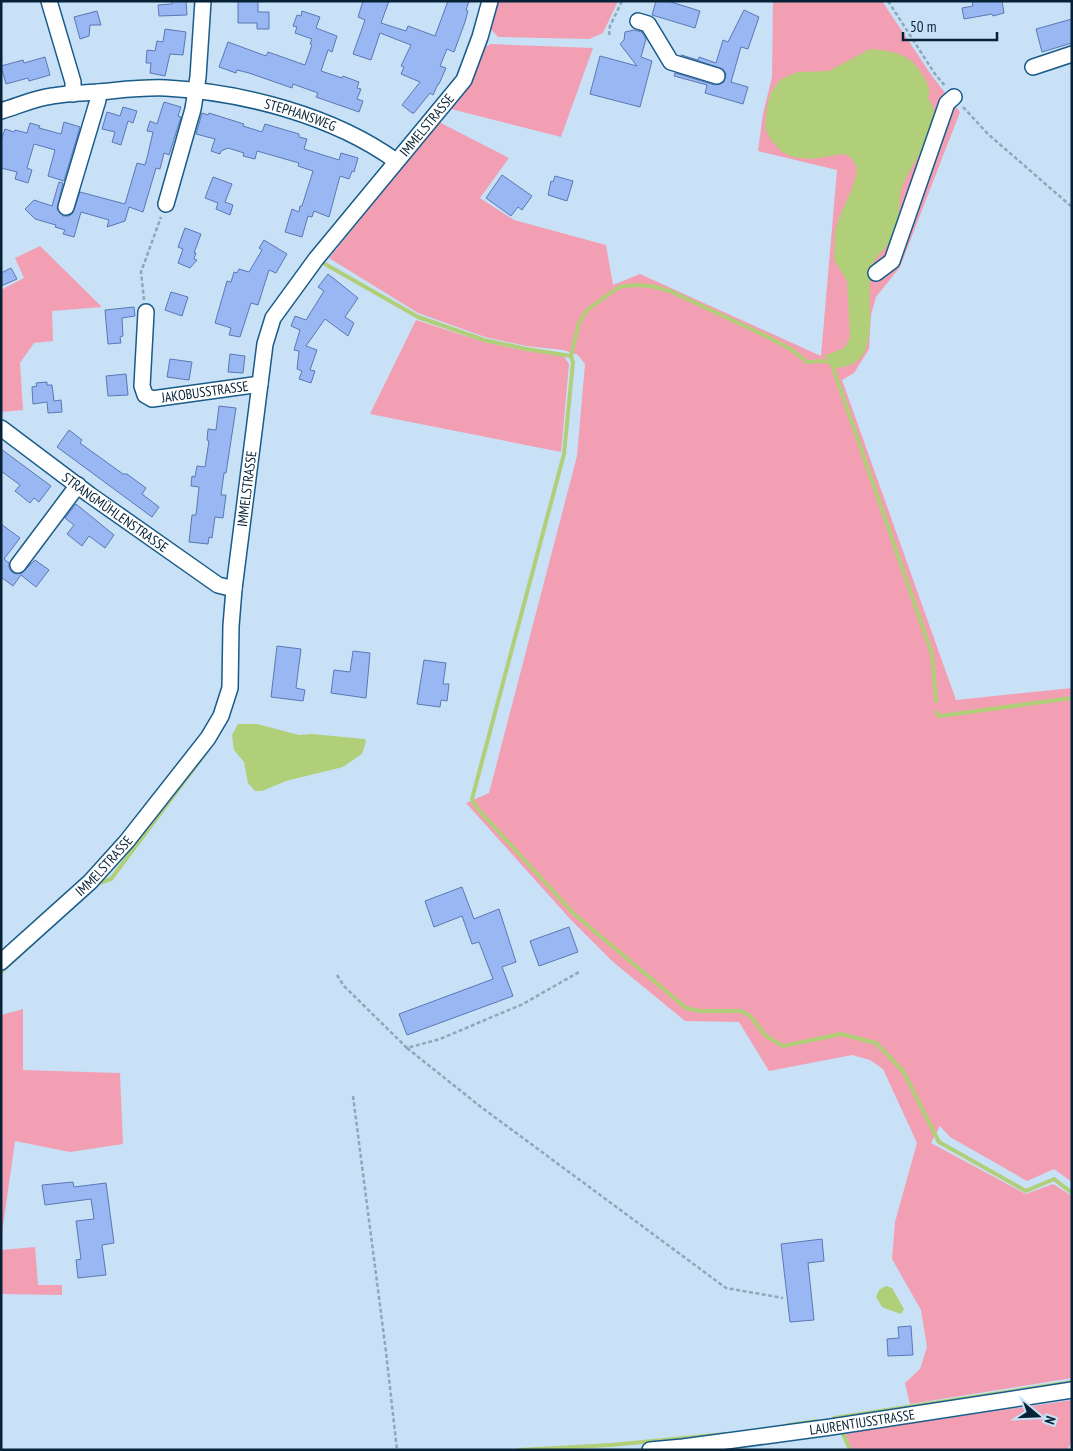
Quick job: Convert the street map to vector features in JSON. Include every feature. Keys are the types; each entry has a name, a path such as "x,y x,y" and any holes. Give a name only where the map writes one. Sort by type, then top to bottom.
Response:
{"street":[{"path":"49,1 73,82 73,94"},
{"path":"166,204 193,109 203,1"},
{"name":"IMMELSTRASSE","path":"1,962 90,882 127,841 208,738 221,716 230,688 231,626 234,589 265,344 273,318 316,259 464,80 480,38 490,1"},
{"path":"638,21 648,24 671,62 717,76"},
{"path":"1033,67 1072,54"},
{"name":"STEPHANSWEG","path":"1,110 51,96 136,88 166,88 222,94 260,101 296,112 351,135 396,161"},
{"path":"66,207 98,100 98,92"},
{"path":"876,273 892,261 947,103 954,97"},
{"name":"JAKOBUSSTRASSE","path":"146,312 142,386 145,395 152,399 260,384"},
{"name":"STRANGMÜHLENSTRASSE","path":"1,428 218,585 234,589"},
{"path":"18,565 78,485"},
{"name":"LAURENTIUSSTRASSE","path":"650,1450 831,1427 1072,1390"}],"path":[{"path":"609,35 610,26 622,1"},
{"path":"888,1 935,74 954,97 988,134 1072,207"},
{"path":"146,312 141,272 166,204"},
{"path":"407,1048 440,1039 523,1004 579,972"},
{"path":"337,975 344,986 407,1048 480,1107 726,1288 783,1298"},
{"path":"353,1096 397,1450"}],"shaded area":[{"path":"496,1 618,1 603,33 589,39 498,37 489,27"},
{"path":"773,1 882,1 932,76 960,112 900,267 876,297 871,315 869,349 854,373 842,380 956,700 1072,688 1072,1182 1054,1169 1027,1181 950,1137 940,1126 931,1143 1026,1194 1053,1184 1072,1196 1072,1378 910,1404 905,1383 920,1369 927,1347 921,1310 892,1259 895,1222 917,1143 883,1069 870,1060 852,1055 769,1071 739,1022 685,1021 612,961 571,920 466,803 489,793 577,456 585,364 578,355 563,350 526,346 485,337 418,313 329,258 439,122 509,158 480,198 514,220 606,245 613,285 640,274 821,356 837,170 758,151 763,114 772,77"},
{"path":"491,44 593,48 561,137 451,109 471,82 483,48"},
{"path":"870,49 896,53 915,64 928,85 928,97 934,109 934,121 927,142 904,181 900,197 898,225 894,236 872,267 870,277 870,321 865,351 860,359 852,364 834,368 830,360 824,356 844,348 850,338 847,281 834,260 835,232 852,189 857,167 850,157 844,154 811,159 792,157 781,151 771,140 765,128 767,106 771,92 780,80 797,72 829,71"},
{"path":"40,246 102,307 52,311 53,341 34,343 20,363 23,410 1,412 1,290 24,278 15,258"},
{"path":"416,320 484,342 526,351 563,355 569,364 561,452 370,414"},
{"path":"238,724 257,724 299,735 311,734 365,739 366,742 362,754 343,767 286,781 262,791 255,791 248,783 244,762 234,750 232,735"},
{"path":"23,1009 23,1070 120,1073 123,1144 70,1152 15,1141 1,1240 1,1015"},
{"path":"35,1247 38,1285 62,1285 62,1295 1,1294 1,1250"},
{"path":"886,1286 892,1288 904,1309 901,1314 882,1307 876,1297 879,1290"},
{"path":"1072,1400 1072,1441 1067,1450 852,1450 845,1433"}],"building":[{"path":"172,1 186,1 187,15 159,16 158,5 172,4"},
{"path":"238,1 258,1 258,12 269,12 269,29 257,29 257,23 238,23"},
{"path":"363,1 389,1 381,23 406,31 408,26 435,36 448,1 469,1 465,22 454,52 447,49 440,66 446,68 439,84 433,95 430,93 414,113 402,105 420,82 401,74 404,67 401,66 411,45 380,33 371,60 353,54 365,20 358,17"},
{"path":"656,1 668,1 700,11 695,28 652,15"},
{"path":"972,1 1002,1 1004,13 964,19 962,8 973,6"},
{"path":"744,10 759,17 748,49 741,47 731,82 748,87 743,104 705,93 707,85 674,76 675,73 715,85 724,82 726,74 723,69 681,55 698,60 699,57 716,63 723,40 728,42"},
{"path":"97,11 101,25 90,25 89,36 80,39 74,17"},
{"path":"302,11 320,17 316,28 337,36 332,52 328,50 321,71 359,82 357,88 361,89 357,99 363,101 359,112 316,97 318,93 293,84 292,88 249,73 237,70 236,73 219,67 228,42 266,56 268,52 305,65 312,45 310,44 312,39 295,33 297,27 293,26 297,15 301,16"},
{"path":"1072,19 1072,43 1042,52 1036,29"},
{"path":"165,29 186,32 183,55 170,54 165,76 150,73 151,63 146,63 147,50 155,51 157,41 163,42"},
{"path":"634,30 642,32 646,39 641,57 652,61 640,107 590,94 600,56 637,66 620,44 624,40 625,32"},
{"path":"45,57 50,75 29,81 28,78 6,84 1,66 23,60 24,63"},
{"path":"164,102 181,107 178,116 181,117 169,155 164,153 160,169 156,168 143,212 129,207 125,221 107,227 109,220 81,212 74,237 63,234 65,230 55,227 56,225 35,219 25,209 34,200 52,206 59,182 63,183 57,209 63,216 69,216 73,213 80,192 125,204 137,163 145,165 153,132 147,131 150,121 157,124"},
{"path":"123,107 137,111 133,123 128,121 121,145 112,142 115,132 102,129 107,112 120,116"},
{"path":"202,113 208,115 209,113 244,124 243,126 262,132 265,124 299,134 299,137 307,139 304,149 339,160 341,153 358,158 354,172 352,171 349,179 340,176 329,217 314,211 312,217 308,216 302,237 285,232 292,209 299,212 300,206 302,206 313,171 298,166 299,163 257,151 255,159 243,156 244,153 228,148 221,151 220,154 211,151 215,139 196,134"},
{"path":"64,122 80,127 64,181 48,176 55,150 34,144 27,168 32,170 28,183 15,179 17,172 1,168 1,140 5,129 27,133 30,123 40,126 39,128 61,134"},
{"path":"502,175 532,196 522,210 518,207 511,216 486,198"},
{"path":"555,176 573,181 567,201 548,195 551,181 553,182"},
{"path":"213,177 232,184 225,202 233,205 230,215 216,209 218,203 205,198"},
{"path":"185,228 201,234 194,253 196,253 194,259 197,260 190,268 178,263 183,249 178,247"},
{"path":"264,240 287,254 276,273 269,270 258,305 251,303 240,337 229,335 231,328 215,323 227,281 231,282 234,272 237,273 239,269 249,272 262,250 259,248"},
{"path":"11,268 17,279 1,286 1,273"},
{"path":"328,274 358,298 345,317 354,323 348,336 325,319 306,346 317,350 310,370 315,371 311,383 299,379 302,371 297,369 299,351 294,350 300,330 291,326 295,316 306,320 324,291 318,287"},
{"path":"171,292 188,297 182,316 165,310"},
{"path":"134,307 135,316 122,318 123,336 120,337 121,343 108,344 105,310"},
{"path":"230,354 245,356 243,373 228,372"},
{"path":"170,359 192,362 189,380 167,377"},
{"path":"126,374 128,395 108,396 106,376"},
{"path":"47,382 47,385 52,385 54,401 61,400 62,412 48,413 47,402 33,404 32,387 37,386 36,383"},
{"path":"219,406 236,408 221,495 226,495 223,518 215,517 212,538 209,537 208,544 189,542 192,515 196,515 199,487 191,486 192,476 195,477 197,466 205,467 209,441 207,440 208,429 216,430"},
{"path":"69,430 82,440 80,443 146,488 142,494 159,507 152,517 57,447"},
{"path":"1,449 51,486 39,502 34,498 30,503 15,491 20,485 1,471"},
{"path":"76,504 114,535 105,548 89,536 82,546 67,534 74,525 65,518"},
{"path":"1,524 20,538 4,559 9,563 9,568 12,572 16,574 22,573 35,560 49,570 36,587 21,575 13,586 1,577"},
{"path":"277,646 301,649 296,688 305,690 303,701 271,697"},
{"path":"353,651 370,653 366,698 331,693 334,670 350,672"},
{"path":"424,660 446,663 443,684 449,684 447,701 441,700 440,707 417,704"},
{"path":"462,887 474,919 499,909 516,962 502,967 513,996 407,1035 399,1014 493,979 479,942 472,944 462,916 434,927 425,901"},
{"path":"569,927 578,952 539,966 530,941"},
{"path":"73,1182 74,1187 106,1183 114,1243 102,1245 106,1275 78,1278 76,1260 81,1259 76,1221 94,1219 91,1199 45,1205 42,1185"},
{"path":"822,1239 824,1261 808,1263 814,1320 790,1322 781,1244"},
{"path":"911,1326 913,1355 888,1356 887,1339 899,1338 898,1327"}],"waterway":[{"path":"325,264 418,317 484,340 571,356"},
{"path":"936,701 932,654 831,362 807,362 792,350 768,337 670,291 651,286 634,285 619,287 587,310 579,323 571,356 573,362 564,454 472,799 477,808 574,914 686,1008 700,1011 741,1011 750,1016 766,1036 783,1046 841,1034 876,1043 903,1071 939,1142 1026,1191 1054,1179 1072,1193"},
{"path":"937,712 940,716 1072,698"},
{"path":"95,887 99,883 111,879 207,751"},
{"path":"1,972 38,938"},
{"path":"834,1418 1072,1382"},
{"path":"788,1425 817,1421"},
{"path":"844,1431 842,1431 850,1450"},
{"path":"519,1450 611,1445 726,1434"}]}
